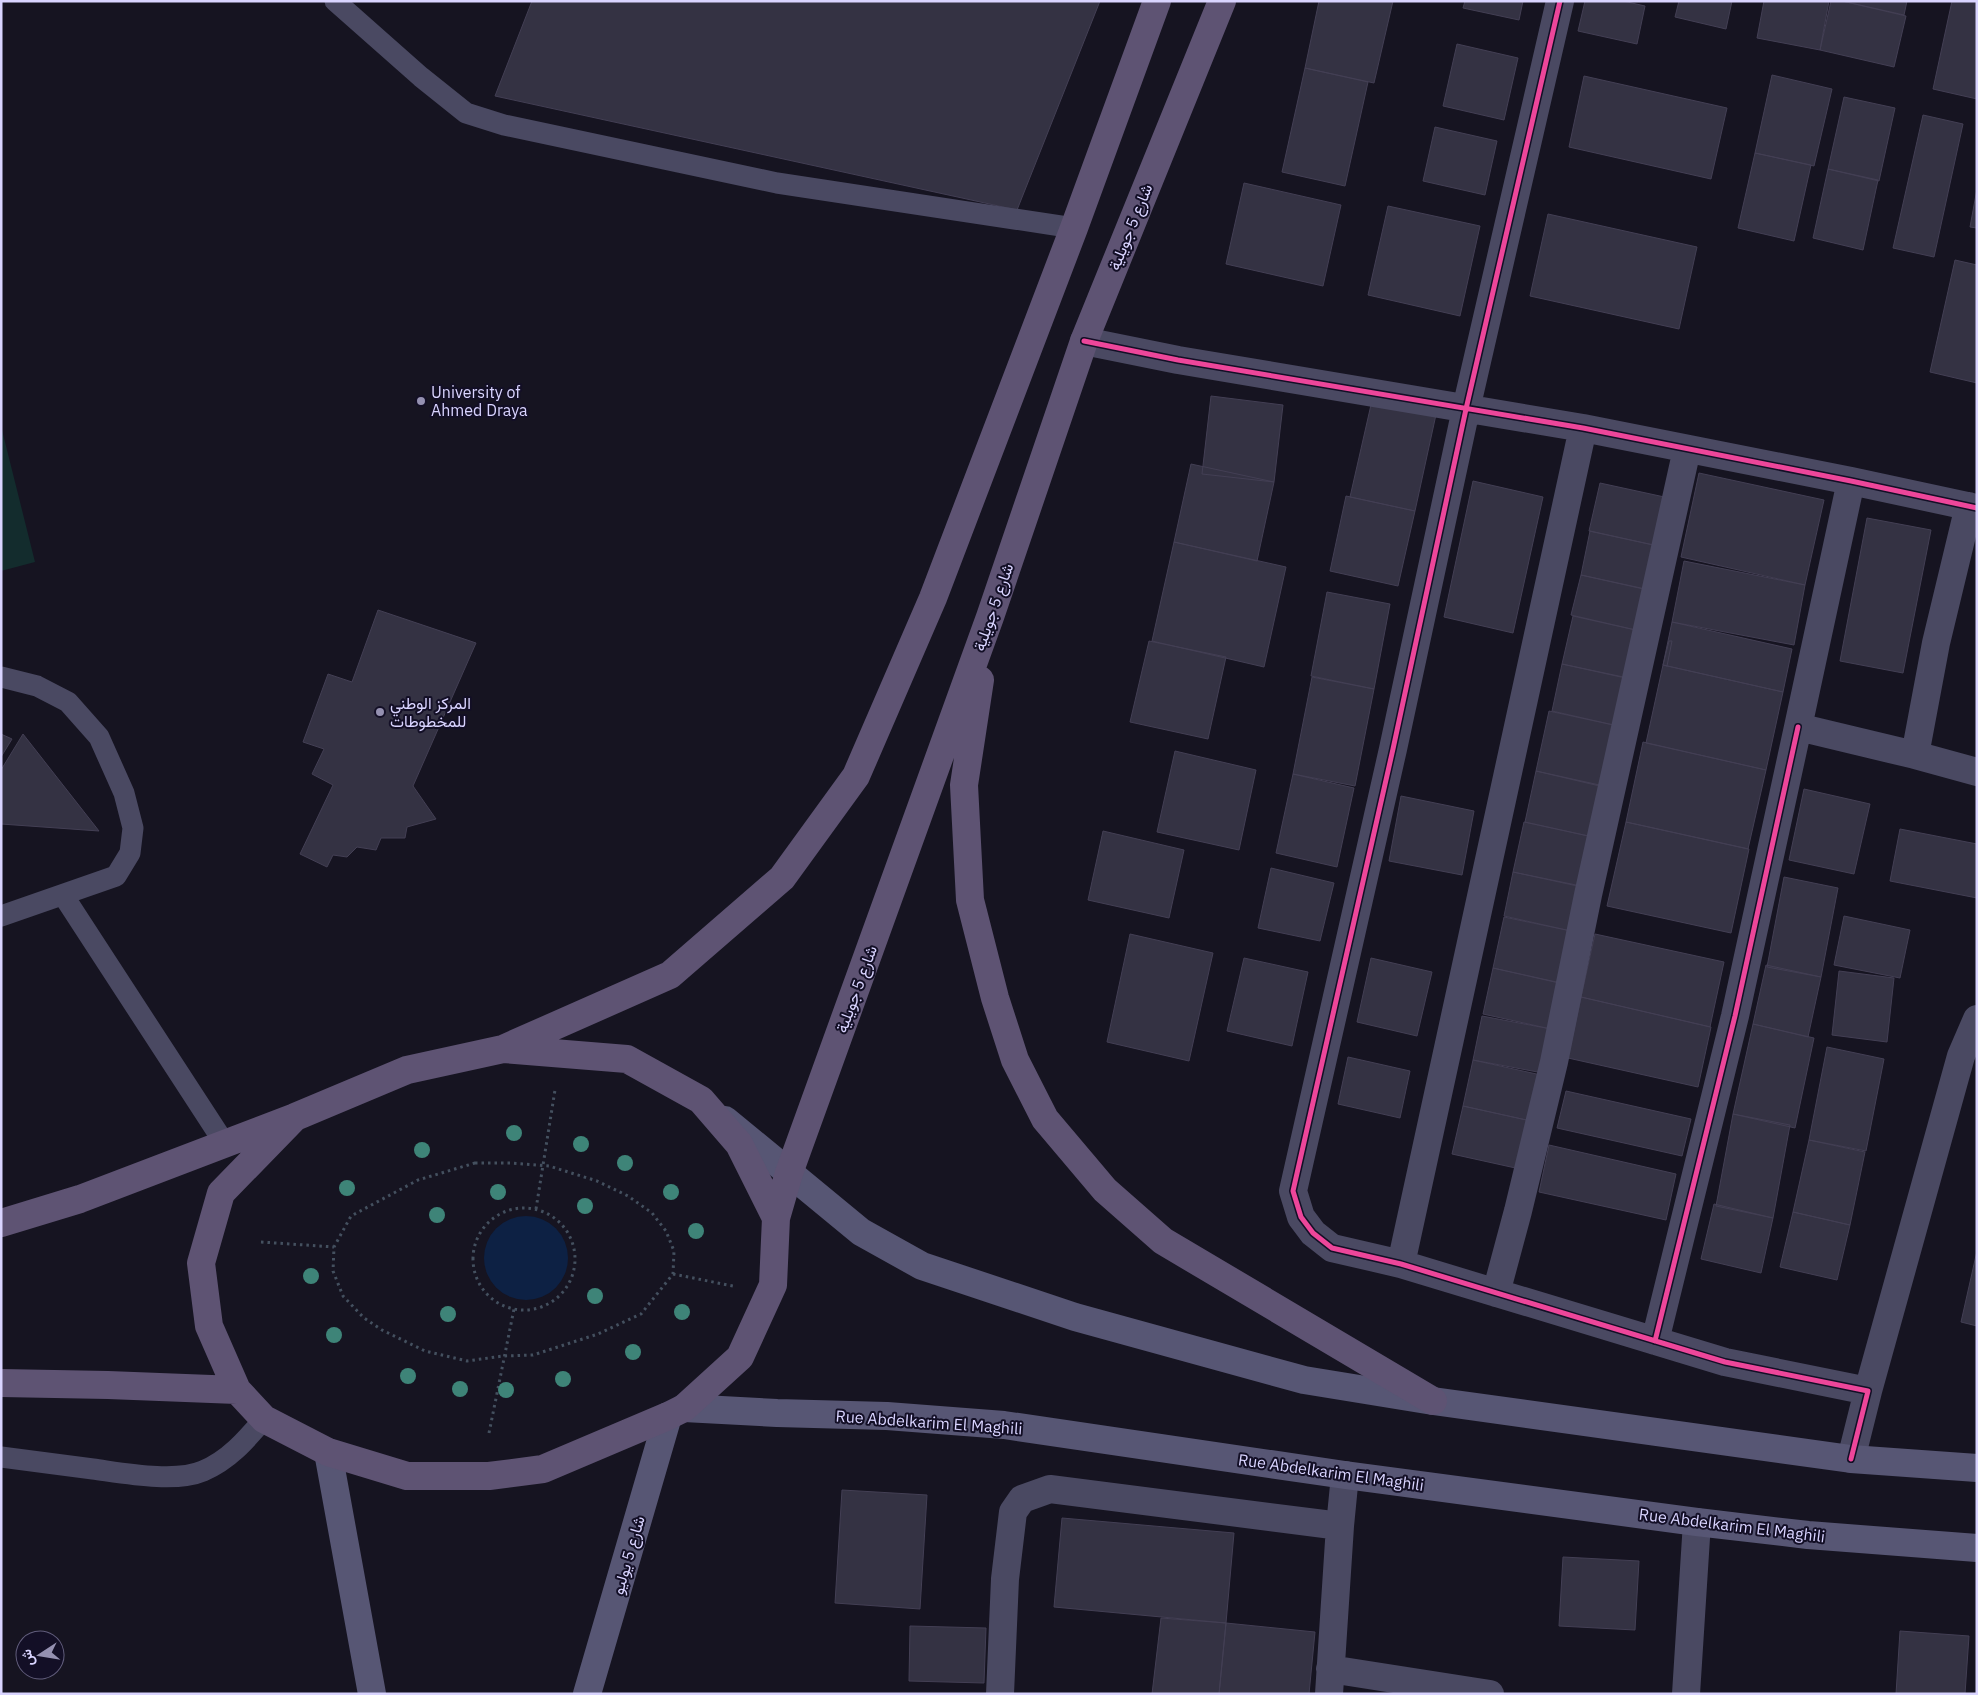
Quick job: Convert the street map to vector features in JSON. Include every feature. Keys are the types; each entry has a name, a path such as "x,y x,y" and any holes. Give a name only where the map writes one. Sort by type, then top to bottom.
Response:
{"main road":[{"path":"1,1223 80,1199 294,1117 406,1070 503,1049 670,975 782,878 856,776 933,598 1074,228 1157,1"},
{"name":"شارع 5 جويلية","path":"294,1117 221,1193 201,1262 209,1326 237,1390 264,1419 328,1452 407,1476 488,1476 543,1469 676,1412 740,1357 773,1285 776,1218 789,1173 990,617 1084,340 1222,1"},
{"path":"990,617 964,785 970,900 995,998 1015,1060 1045,1119 1105,1190 1163,1241 1434,1401"},
{"path":"503,1049 626,1059 701,1100 739,1144 776,1218"},
{"path":"1,1383 108,1384 237,1390"}],"street":[{"path":"1560,1 1466,409 1393,750 1293,1191 1301,1217 1312,1233 1332,1248 1401,1264 1725,1362 1868,1391"},
{"path":"1084,340 1178,360 1583,428 1973,507 1936,643 1916,755"},
{"path":"1401,1264 1583,428"},
{"path":"1496,1293 1554,1062 1588,895 1688,449"},
{"path":"1655,1341 1735,1016 1851,481"},
{"path":"1798,727 1916,755 1977,772"},
{"path":"1851,1459 1868,1391 1961,1056 1977,1019"},
{"path":"701,1100 861,1232 922,1266 1075,1317 1304,1380 1434,1401 1851,1459 1977,1468"},
{"name":"Rue Abdelkarim El Maghili","path":"676,1412 887,1416 1004,1425 1345,1475 1697,1522 1808,1535 1977,1548"},
{"name":"شارع 5 يوليو","path":"587,1694 676,1412"},
{"path":"328,1452 372,1694"},
{"path":"1345,1475 1330,1682 1490,1694"},
{"path":"1000,1694 1005,1579 1013,1512 1022,1498 1050,1489 1340,1526"},
{"path":"1686,1694 1697,1522"}],"lane":[{"path":"335,1 420,77 466,113 504,125 777,183 1074,228"},
{"path":"1,677 37,686 68,702 99,737 124,793 133,828 130,853 116,876 1,916"},
{"path":"63,895 225,1144"},
{"path":"1,1457 140,1475 176,1476 202,1472 223,1460 241,1445 264,1419"}],"path":[{"path":"536,1209 555,1090"},
{"path":"475,1163 542,1165 597,1181 628,1196 652,1213 666,1231 674,1251 673,1274 640,1314 598,1334 533,1355 503,1356 467,1361 425,1351 382,1330 364,1318 343,1296 333,1271 334,1247 351,1216 418,1180 475,1163"},
{"path":"519,1208 536,1209 551,1216 564,1227 572,1242 575,1259 573,1276 565,1291 552,1302 537,1309 514,1309 503,1306 489,1297 480,1284 474,1268 474,1251 479,1235 489,1222 502,1212 519,1208"},
{"path":"261,1242 334,1247"},
{"path":"673,1274 738,1286"},
{"path":"488,1433 514,1309"}],"green space":[{"path":"1,426 35,562 1,571"}],"water":[{"path":"526,1216 542,1219 556,1228 565,1242 568,1258 565,1274 556,1288 542,1297 526,1300 510,1297 496,1288 487,1274 484,1258 487,1242 496,1228 510,1219"}],"building":[{"path":"532,1 1100,1 1017,210 495,96"},
{"path":"1319,1 1393,1 1374,83 1305,68"},
{"path":"1465,1 1523,1 1519,20 1463,8"},
{"path":"1585,1 1623,1 1645,6 1637,44 1578,31"},
{"path":"1679,1 1732,1 1726,29 1675,17"},
{"path":"1764,1 1829,1 1820,50 1757,38"},
{"path":"1831,1 1842,1 1906,16 1894,67 1820,50"},
{"path":"1842,1 1907,1 1904,15"},
{"path":"1952,1 1977,1 1977,99 1933,89"},
{"path":"1457,44 1518,58 1504,120 1443,106"},
{"path":"1305,68 1368,82 1345,186 1282,172"},
{"path":"1772,75 1832,89 1814,166 1755,153"},
{"path":"1584,76 1727,108 1711,179 1569,147"},
{"path":"1844,97 1895,108 1879,181 1828,169"},
{"path":"1923,115 1963,124 1934,257 1893,248"},
{"path":"1435,127 1497,141 1485,195 1423,181"},
{"path":"1755,153 1811,165 1794,241 1738,228"},
{"path":"1828,169 1878,180 1863,250 1813,238"},
{"path":"1244,183 1341,205 1323,286 1226,264"},
{"path":"1977,189 1977,228 1970,227"},
{"path":"1388,206 1480,226 1460,316 1368,295"},
{"path":"1548,214 1697,247 1679,329 1530,296"},
{"path":"1955,260 1977,265 1977,383 1930,372"},
{"path":"1211,396 1283,405 1274,482 1202,474"},
{"path":"1373,396 1437,410 1415,511 1350,497"},
{"path":"1191,464 1274,482 1257,561 1174,542"},
{"path":"1699,473 1824,500 1805,585 1681,557"},
{"path":"1473,481 1543,497 1513,633 1444,617"},
{"path":"1600,483 1669,498 1658,546 1589,531"},
{"path":"1346,496 1415,511 1398,586 1330,571"},
{"path":"1867,518 1931,530 1903,673 1840,661"},
{"path":"1590,531 1658,546 1648,590 1581,575"},
{"path":"1174,542 1286,567 1264,667 1152,641"},
{"path":"1684,561 1805,585 1794,645 1672,622"},
{"path":"1581,575 1650,590 1640,631 1571,615"},
{"path":"1327,592 1390,604 1374,689 1311,676"},
{"name":"المركز الوطني للمخطوطات","path":"378,610 476,643 413,786 436,819 407,827 405,838 381,838 376,850 357,847 347,857 333,855 327,867 300,854 333,785 312,774 324,749 303,742 328,674 352,682"},
{"path":"1573,616 1640,631 1630,679 1562,664"},
{"path":"1672,622 1792,649 1783,692 1663,665"},
{"path":"1149,641 1226,657 1208,739 1130,722"},
{"path":"1669,641 1672,641 1667,666 1663,665"},
{"path":"1562,664 1628,678 1618,726 1552,711"},
{"path":"1663,665 1783,692 1766,770 1646,743"},
{"path":"1312,677 1374,689 1355,786 1293,774"},
{"path":"1549,711 1618,726 1604,787 1536,771"},
{"path":"1,734 12,739 1,757"},
{"path":"23,734 99,831 1,824 1,770"},
{"path":"1643,742 1766,770 1748,849 1626,822"},
{"path":"1175,751 1256,770 1239,850 1157,832"},
{"path":"1536,771 1604,786 1593,837 1525,822"},
{"path":"1293,774 1354,788 1337,867 1276,853"},
{"path":"1804,789 1870,804 1854,874 1789,860"},
{"path":"1401,796 1474,811 1462,875 1389,861"},
{"path":"1524,822 1593,837 1582,887 1513,872"},
{"path":"1626,822 1749,849 1731,933 1607,906"},
{"path":"1900,829 1977,844 1977,898 1890,881"},
{"path":"1103,831 1184,850 1169,918 1088,900"},
{"path":"1271,868 1334,883 1320,941 1258,928"},
{"path":"1513,872 1581,886 1571,931 1504,916"},
{"path":"1784,877 1838,888 1821,977 1767,967"},
{"path":"1844,916 1910,930 1900,978 1834,965"},
{"path":"1504,917 1571,931 1559,983 1493,968"},
{"path":"1130,934 1213,953 1189,1061 1107,1042"},
{"path":"1595,934 1724,962 1710,1027 1581,997"},
{"path":"1244,958 1308,972 1292,1046 1227,1031"},
{"path":"1371,958 1432,972 1417,1036 1357,1022"},
{"path":"1766,965 1821,977 1808,1037 1753,1024"},
{"path":"1493,968 1561,983 1551,1029 1483,1014"},
{"path":"1839,971 1894,978 1887,1042 1832,1035"},
{"path":"1581,997 1711,1027 1698,1087 1568,1058"},
{"path":"1482,1016 1551,1029 1543,1073 1473,1060"},
{"path":"1753,1024 1814,1038 1795,1128 1733,1114"},
{"path":"1827,1047 1884,1059 1866,1151 1809,1140"},
{"path":"1348,1057 1410,1071 1400,1118 1338,1104"},
{"path":"1473,1060 1541,1075 1531,1121 1463,1106"},
{"path":"1566,1091 1691,1119 1682,1156 1557,1128"},
{"path":"1463,1106 1531,1121 1520,1169 1452,1154"},
{"path":"1733,1114 1790,1125 1773,1218 1716,1206"},
{"path":"1809,1140 1865,1152 1850,1225 1793,1212"},
{"path":"1549,1145 1676,1174 1666,1220 1539,1192"},
{"path":"1714,1204 1773,1218 1761,1273 1701,1259"},
{"path":"1793,1212 1850,1225 1837,1280 1780,1267"},
{"path":"1977,1251 1977,1326 1961,1322"},
{"path":"842,1490 927,1495 920,1609 835,1603"},
{"path":"1062,1518 1234,1533 1226,1623 1054,1607"},
{"path":"1563,1557 1639,1561 1635,1630 1559,1626"},
{"path":"1161,1618 1226,1623 1219,1694 1152,1694"},
{"path":"1226,1623 1315,1632 1309,1694 1219,1694"},
{"path":"910,1626 986,1628 984,1683 909,1681"},
{"path":"1900,1631 1969,1636 1965,1694 1896,1694"}],"cycle path":[{"path":"1560,1 1466,409 1393,749 1293,1191 1301,1217 1313,1233 1332,1248 1401,1264 1725,1362 1868,1391 1851,1459"},
{"path":"1084,341 1178,360 1583,428 1977,508"},
{"path":"1655,1341 1735,1016 1798,727"}],"place":[{"name":"University of Ahmed Draya","path":"421,401"},
{"name":"المركز الوطني للمخطوطات","path":"380,712"}]}
